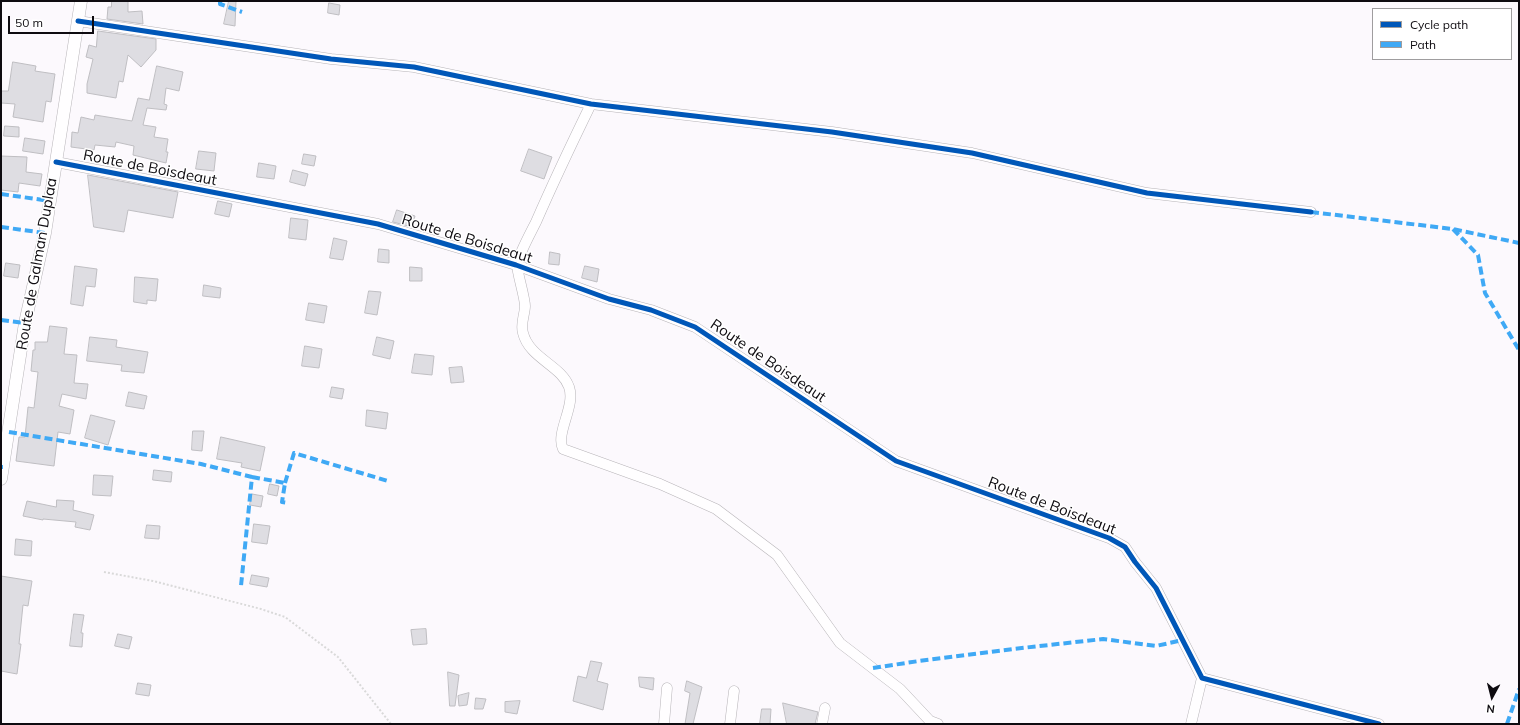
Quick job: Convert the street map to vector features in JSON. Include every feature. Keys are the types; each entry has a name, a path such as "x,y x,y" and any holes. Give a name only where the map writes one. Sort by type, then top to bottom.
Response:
{"street":[{"name":"Route de Galman Duplaa","path":"1,479 25,323 45,233 81,1"},
{"path":"78,21 331,59 414,67 591,104 832,132 972,153 1147,192 1311,212"},
{"path":"591,104 516,265 525,300 522,332 536,355 562,376 571,392 560,442 562,449 660,484 716,509 777,556 840,643 900,689 930,721 938,724"},
{"name":"Route de Boisdeaut","path":"56,162 378,224 516,265 609,299 651,310 695,327 896,462 1110,538 1125,547 1156,588 1202,678"},
{"path":"1191,724 1202,678 1346,720 1379,724"},
{"path":"664,724 667,688"},
{"path":"730,724 734,692"},
{"path":"822,724 825,708"}],"path":[{"path":"104,572 152,581 261,609 284,617 338,657 391,724"}],"building":[{"path":"112,1 128,1 128,12 142,11 143,24 107,19 108,7 111,7"},
{"path":"229,1 236,1 235,26 224,24"},
{"path":"329,3 340,5 339,15 328,13"},
{"path":"98,31 156,39 156,50 141,67 128,55 123,82 119,81 116,98 87,93 87,84 93,59 86,57 89,45 96,47"},
{"path":"13,62 36,66 35,71 55,74 51,102 46,101 43,122 13,117 15,104 1,103 1,91 8,91"},
{"path":"157,66 183,72 179,91 166,88 164,104 167,105 166,110 147,108 143,125 156,127 154,137 168,139 166,163 133,155 134,146 116,142 115,147 95,145 94,150 71,147 72,132 78,133 81,117 94,120 95,115 132,121 138,98 149,100"},
{"path":"5,126 19,127 19,137 4,136"},
{"path":"25,138 45,141 43,154 23,151"},
{"path":"529,149 552,157 544,179 521,171"},
{"path":"199,151 216,153 214,171 196,169"},
{"path":"304,154 316,156 314,166 302,164"},
{"path":"1,156 27,157 26,172 42,174 40,186 19,183 18,192 1,190"},
{"path":"259,163 276,166 274,179 257,177"},
{"path":"293,170 308,174 305,186 290,182"},
{"path":"88,175 178,192 173,218 128,210 124,232 94,227"},
{"path":"218,201 232,204 229,217 215,214"},
{"path":"397,210 415,216 412,227 393,222"},
{"path":"291,218 308,220 306,240 289,238"},
{"path":"334,238 347,241 343,260 330,258"},
{"path":"379,249 389,250 389,263 378,262"},
{"path":"550,252 560,254 559,265 549,264"},
{"path":"6,263 20,265 18,278 4,276"},
{"path":"75,266 97,269 95,287 86,286 83,306 71,304"},
{"path":"585,266 599,269 597,282 582,278"},
{"path":"410,267 422,268 422,281 410,281"},
{"path":"135,277 158,279 156,301 147,300 147,304 134,302"},
{"path":"204,285 221,288 220,298 203,296"},
{"path":"369,291 381,292 377,315 365,313"},
{"path":"309,303 327,306 324,323 306,320"},
{"path":"50,326 67,328 64,354 77,355 74,383 88,384 86,399 62,394 59,406 74,410 70,434 58,432 54,466 16,461 19,437 25,437 28,407 34,408 38,372 31,371 35,342 47,342"},
{"path":"90,337 117,340 116,347 148,352 144,373 121,371 122,365 87,361"},
{"path":"377,337 394,341 390,359 373,355"},
{"path":"305,346 322,349 319,368 302,366"},
{"path":"415,354 434,356 432,375 412,373"},
{"path":"462,367 464,382 451,383 449,368"},
{"path":"332,387 344,389 342,399 330,397"},
{"path":"129,392 147,396 144,409 126,406"},
{"path":"367,410 388,413 386,429 366,426"},
{"path":"91,415 115,421 108,445 85,438"},
{"path":"193,431 204,431 202,451 192,450"},
{"path":"221,437 265,447 260,471 241,467 242,463 217,459"},
{"path":"154,470 172,472 171,482 153,480"},
{"path":"94,475 113,476 111,496 93,495"},
{"path":"270,484 279,486 277,496 268,494"},
{"path":"252,494 263,496 261,507 250,505"},
{"path":"57,500 74,501 73,510 94,515 90,530 75,527 76,522 43,520 23,516 27,501 56,507"},
{"path":"254,524 270,526 267,544 252,542"},
{"path":"147,525 160,526 159,539 145,538"},
{"path":"16,539 32,541 31,556 15,555"},
{"path":"252,575 269,578 267,587 250,584"},
{"path":"1,576 32,581 28,606 23,605 19,644 21,644 17,674 1,671"},
{"path":"74,614 84,615 81,633 83,633 82,647 70,646"},
{"path":"426,629 427,644 413,645 411,630"},
{"path":"118,634 132,637 129,649 115,646"},
{"path":"591,661 602,663 597,681 608,684 603,710 573,701 578,676 586,678"},
{"path":"448,672 459,675 455,706 450,706"},
{"path":"639,677 654,678 653,690 640,687"},
{"path":"687,681 702,687 693,724 685,724 690,693 685,691"},
{"path":"138,683 151,685 149,696 136,694"},
{"path":"469,693 467,705 459,706 458,696"},
{"path":"476,698 486,699 483,709 475,709"},
{"path":"520,701 517,714 505,712 505,702"},
{"path":"783,703 818,712 815,724 787,724"},
{"path":"762,709 771,709 770,724 760,724"}],"marked path":[{"path":"220,1 220,4 242,12"},
{"path":"1,194 50,201"},
{"path":"1311,212 1453,229 1519,243"},
{"path":"1,227 45,233"},
{"path":"1453,229 1478,255 1485,293 1519,350"},
{"path":"1,320 25,323"},
{"path":"9,432 201,464 252,477 241,586"},
{"path":"285,483 294,453 388,481"},
{"path":"252,477 285,483 282,502 289,503"},
{"path":"873,668 1013,649 1103,639 1156,646 1183,640"},
{"path":"1507,724 1519,689"}],"cycle path":[{"path":"78,21 331,59 414,67 591,104 832,132 972,153 1147,193 1311,212"},
{"path":"56,162 378,224 516,265 609,299 651,310 695,327 896,461 1109,538 1125,547 1156,588 1202,678 1379,724"}]}
